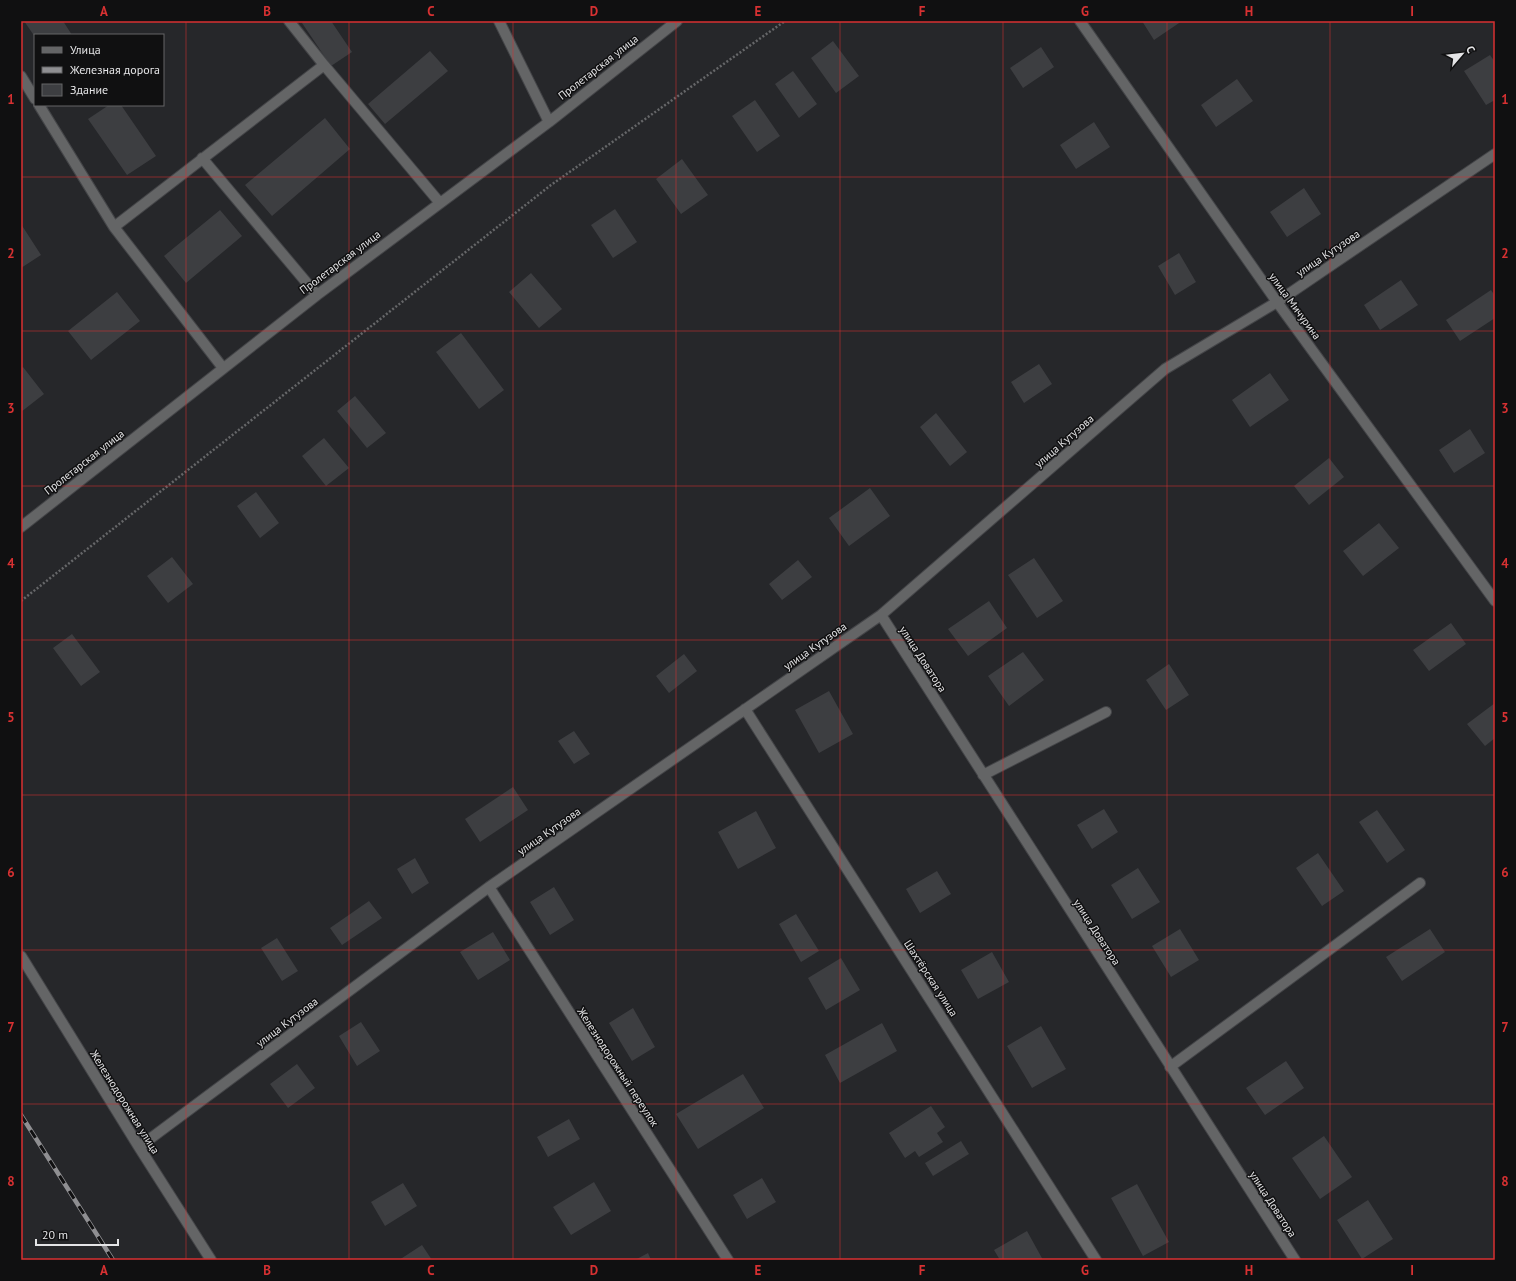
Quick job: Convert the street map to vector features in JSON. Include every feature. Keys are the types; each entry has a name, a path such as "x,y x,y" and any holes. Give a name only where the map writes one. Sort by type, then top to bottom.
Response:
{"street":[{"path":"289,21 440,203"},
{"path":"499,21 548,122"},
{"name":"Пролетарская улица","path":"21,527 317,295 548,122 677,21"},
{"name":"улица Мичурина","path":"1080,21 1277,302 1495,601"},
{"path":"114,227 324,65"},
{"path":"21,76 34,97"},
{"path":"40,106 114,227 223,368"},
{"name":"улица Кутузова","path":"139,1147 489,887 881,615 1165,369 1277,302 1495,154"},
{"path":"202,158 317,295"},
{"name":"улица Доватора","path":"881,615 1295,1260"},
{"name":"Шахтёрская улица","path":"745,709 1096,1260"},
{"path":"983,775 1106,712"},
{"path":"1170,1067 1420,883"},
{"name":"Железнодорожный переулок","path":"489,887 728,1260"},
{"name":"Железнодорожная улица","path":"21,956 211,1260"}],"path":[{"path":"21,601 551,185 785,21"}],"building":[{"path":"24,21 63,21 71,34 34,34 34,36"},
{"path":"304,21 331,21 352,52 331,66 302,23"},
{"path":"1142,21 1182,21 1154,40"},
{"path":"833,41 859,76 836,93 811,58"},
{"path":"1041,47 1054,67 1023,88 1010,68"},
{"path":"430,51 448,71 385,124 368,104"},
{"path":"1490,55 1495,62 1495,100 1486,105 1464,71"},
{"path":"793,71 817,104 799,118 775,84"},
{"path":"1237,79 1253,101 1216,127 1201,105"},
{"path":"755,100 780,136 757,152 732,116"},
{"path":"108,106 122,106 156,156 127,175 88,119"},
{"path":"325,118 350,149 272,216 245,185"},
{"path":"1094,122 1110,147 1076,169 1060,145"},
{"path":"682,159 708,195 681,214 656,179"},
{"path":"1304,188 1321,214 1287,237 1270,212"},
{"path":"615,209 637,242 613,258 591,225"},
{"path":"220,210 242,236 186,283 164,256"},
{"path":"21,224 41,255 21,268"},
{"path":"1179,253 1196,282 1175,295 1158,266"},
{"path":"531,273 562,309 539,328 509,292"},
{"path":"1401,280 1418,305 1380,330 1364,305"},
{"path":"1491,290 1495,296 1495,318 1460,341 1446,320"},
{"path":"117,292 140,321 91,360 68,331"},
{"path":"461,333 504,390 479,409 436,352"},
{"path":"1039,364 1052,384 1024,403 1011,382"},
{"path":"23,367 44,394 21,412 21,369"},
{"path":"1270,373 1289,400 1250,427 1232,400"},
{"path":"355,396 386,433 367,448 337,411"},
{"path":"936,413 967,452 950,466 920,427"},
{"path":"1470,429 1485,453 1454,473 1439,450"},
{"path":"324,438 349,468 326,486 302,456"},
{"path":"1329,458 1344,477 1309,505 1294,486"},
{"path":"870,488 890,516 849,546 829,518"},
{"path":"256,492 279,523 260,538 237,506"},
{"path":"1379,523 1399,548 1363,576 1343,551"},
{"path":"172,557 193,584 168,603 147,576"},
{"path":"1034,558 1063,601 1037,618 1008,575"},
{"path":"798,560 812,577 782,600 769,584"},
{"path":"989,601 1007,628 968,656 948,629"},
{"path":"1451,623 1466,644 1429,671 1413,650"},
{"path":"72,634 100,672 81,686 53,648"},
{"path":"1023,652 1044,680 1009,706 988,676"},
{"path":"684,654 697,671 669,693 656,676"},
{"path":"1169,664 1189,695 1166,710 1146,680"},
{"path":"829,691 853,734 819,753 795,710"},
{"path":"1495,703 1495,738 1485,746 1467,724"},
{"path":"574,731 590,754 574,764 558,741"},
{"path":"513,787 528,810 480,842 465,819"},
{"path":"1104,809 1118,832 1092,849 1077,825"},
{"path":"1377,810 1405,850 1387,863 1359,822"},
{"path":"756,811 776,848 738,869 718,832"},
{"path":"1318,853 1344,891 1322,906 1296,868"},
{"path":"415,858 429,883 412,894 397,869"},
{"path":"1138,868 1160,902 1132,919 1111,885"},
{"path":"937,871 951,894 920,913 906,889"},
{"path":"554,887 574,920 550,935 530,902"},
{"path":"369,901 382,918 342,945 330,928"},
{"path":"796,914 819,951 801,962 779,924"},
{"path":"1180,929 1199,960 1171,977 1152,946"},
{"path":"1430,929 1445,952 1402,981 1386,957"},
{"path":"493,932 510,960 478,980 460,952"},
{"path":"277,938 298,971 282,981 261,948"},
{"path":"992,952 1009,982 978,999 961,970"},
{"path":"841,958 860,990 826,1010 808,978"},
{"path":"633,1008 655,1047 632,1061 609,1023"},
{"path":"361,1022 380,1051 357,1066 339,1036"},
{"path":"882,1023 897,1051 840,1083 825,1055"},
{"path":"1041,1026 1066,1069 1032,1088 1007,1046"},
{"path":"1286,1061 1304,1088 1265,1115 1246,1088"},
{"path":"297,1064 315,1088 288,1108 270,1084"},
{"path":"743,1074 764,1108 698,1149 676,1114"},
{"path":"931,1106 945,1127 937,1133 943,1142 919,1157 915,1151 905,1158 889,1133"},
{"path":"569,1119 580,1139 548,1157 537,1137"},
{"path":"1324,1136 1352,1177 1320,1199 1292,1158"},
{"path":"961,1141 969,1154 933,1176 925,1163"},
{"path":"762,1178 776,1202 747,1219 733,1195"},
{"path":"594,1182 611,1211 571,1235 553,1207"},
{"path":"403,1183 417,1206 385,1226 371,1202"},
{"path":"1137,1184 1169,1242 1143,1256 1111,1198"},
{"path":"1368,1200 1393,1239 1362,1259 1337,1220"},
{"path":"1027,1231 1043,1260 1000,1260 994,1250"},
{"path":"422,1245 432,1260 399,1260"},
{"path":"648,1253 651,1260 635,1260"}],"railway":[{"path":"21,1115 113,1260"}]}
